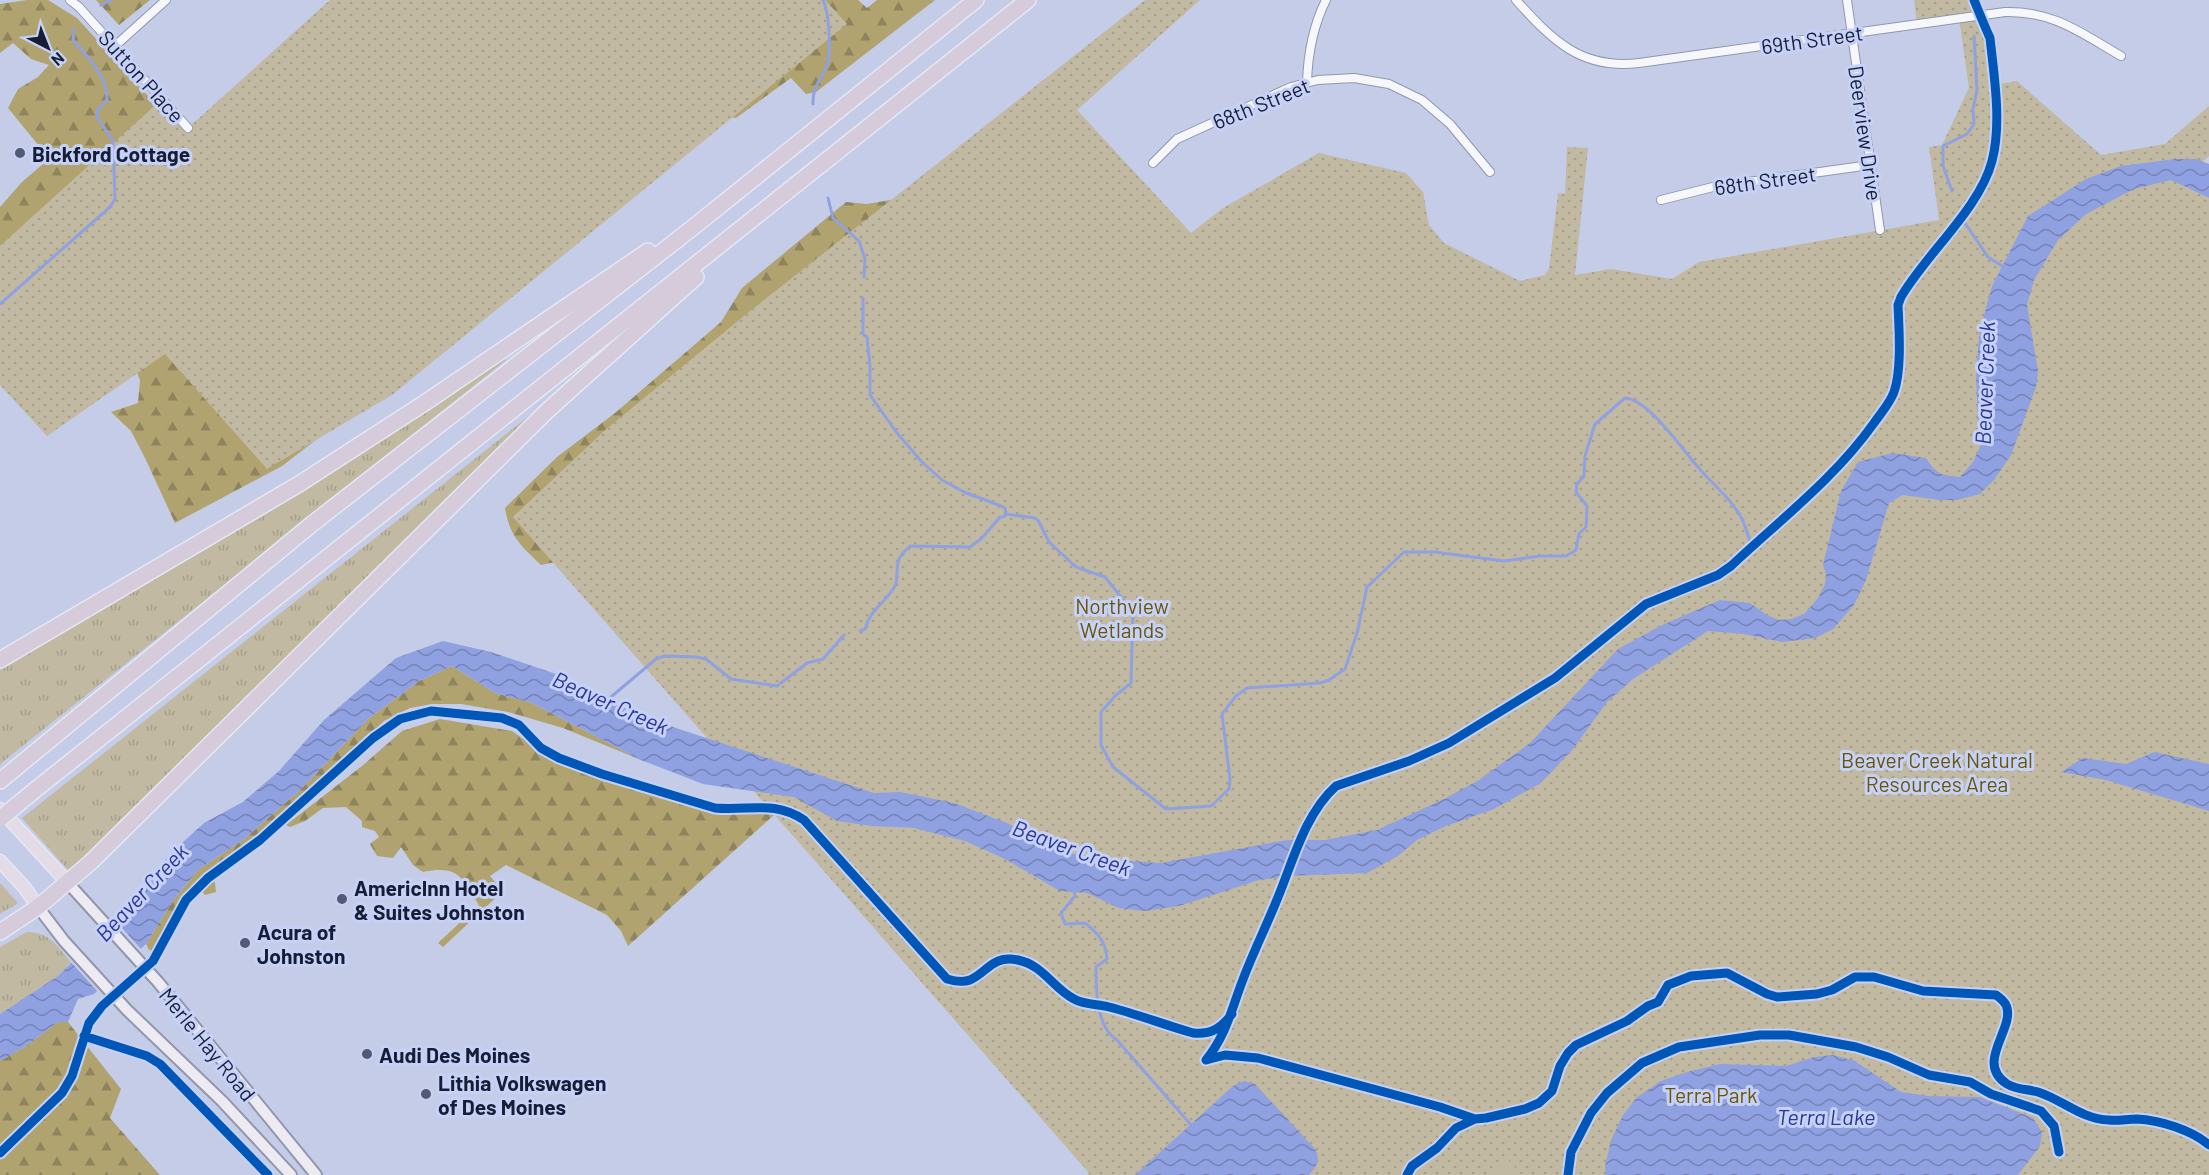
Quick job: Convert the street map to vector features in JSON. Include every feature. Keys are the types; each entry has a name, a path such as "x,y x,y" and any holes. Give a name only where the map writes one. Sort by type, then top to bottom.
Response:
{"highway":[{"path":"0,781 312,524 691,230 976,0"},
{"path":"0,819 1028,0"},
{"path":"0,932 39,908 68,883 547,411 813,172"},
{"path":"0,660 299,484 426,402 651,249 691,230"}],"main road":[{"name":"Merle Hay Road","path":"0,809 158,982 316,1175"},
{"name":"Merle Hay Road","path":"0,861 25,888 64,941 127,1010 235,1115 291,1175"}],"street":[{"name":"Sutton Place","path":"70,0 79,6 116,46 188,128"},
{"path":"116,46 166,0"},
{"path":"1307,82 1312,40 1326,0"},
{"name":"69th Street","path":"1516,0 1548,35 1569,50 1583,57 1614,64 1640,63 2006,12 2023,12 2055,19 2121,56"},
{"name":"Deerview Drive","path":"1847,0 1880,230"},
{"name":"68th Street","path":"1153,163 1177,139 1291,87 1337,77 1380,82 1407,92 1437,111 1490,172"},
{"name":"68th Street","path":"1661,200 1713,187 1870,165"}],"green space":[{"path":"48,0 77,18 191,143 330,429 282,466 175,523 131,431 111,412 138,403 140,380 122,337 0,378 0,207 22,182 57,152 39,146 8,108 18,89 38,77 49,65 31,59 13,43 0,53 0,4"},
{"path":"96,0 150,0 119,25"},
{"path":"330,0 825,0 847,24 392,395 267,469 165,354 47,436 0,385 0,246 162,99 188,128"},
{"path":"687,0 858,0 867,8 877,0 935,0 816,92 806,94 791,78 736,118 725,116"},
{"path":"1145,0 1200,0 1077,110 1191,233 1223,208 1319,153 1406,173 1423,192 1429,225 1444,243 1520,281 1545,275 1549,269 1558,193 1565,194 1567,147 1588,148 1575,275 1611,269 1672,279 1699,262 1939,220 1929,147 1942,145 1969,88 1959,18 1917,24 1914,0 1978,0 1980,15 1989,14 1999,84 2017,81 2101,155 2165,144 2209,106 2209,156 2179,184 2209,198 2209,1175 1088,1175 1089,1173 513,517 604,431 750,311"},
{"path":"902,198 565,560 541,565 522,546 513,534 505,508 557,457 615,413 721,322 742,288 846,202 867,204"},
{"path":"503,357 506,360 0,764 0,670 276,508 366,451"},
{"path":"539,408 69,871 22,818"},
{"path":"452,666 495,693 532,703 641,760 563,728 508,712 461,704 432,704 410,708 384,721 280,820 249,846 207,875 215,882 216,892 205,895 195,885 175,909 155,951 149,950 146,944 174,899 198,870 244,839 301,789 368,719 419,681"},
{"path":"440,719 512,731 550,757 658,795 713,810 740,814 768,812 774,815 628,946 621,931 607,915 506,865 490,876 503,891 443,947 438,943 479,905 458,875 444,870 423,872 413,865 401,847 393,858 377,856 370,844 379,837 375,831 362,827 362,821 346,807 323,808 305,821 290,827 286,825 362,766 402,731"},
{"path":"0,883 18,903 0,914"},
{"path":"27,932 48,937 71,962 58,976 0,1014 0,947"},
{"path":"58,1022 68,1022 121,1089 110,1118 160,1175 0,1175 0,1061 26,1046"},
{"path":"1506,1157 1522,1175 1486,1175"}],"water":[{"name":"Beaver Creek","path":"2175,159 2196,159 2209,164 2209,198 2171,180 2134,189 2086,214 2058,240 2034,280 2027,305 2038,371 2036,387 2011,455 1994,480 1980,494 1957,500 1903,495 1889,503 1866,580 1854,605 1833,629 1815,638 1782,642 1744,634 1708,631 1633,679 1607,702 1573,749 1541,783 1494,809 1446,826 1417,840 1398,856 1367,873 1287,876 1259,880 1179,906 1144,911 1119,908 1087,893 1060,891 1005,859 965,841 914,828 872,826 837,821 794,797 703,784 641,760 532,703 495,693 452,666 419,681 368,719 301,789 244,839 198,870 174,899 146,944 94,994 78,999 68,1022 58,1022 26,1046 0,1061 0,1014 58,976 114,920 133,907 169,855 204,823 243,802 279,771 324,720 396,658 443,641 491,652 562,676 622,707 676,728 874,793 900,792 954,803 1007,823 1068,853 1114,860 1161,863 1287,840 1325,840 1377,830 1479,780 1530,743 1618,649 1662,625 1720,600 1750,603 1779,620 1791,619 1804,614 1818,598 1825,584 1826,574 1823,565 1841,491 1858,462 1892,453 1926,458 1940,473 1960,477 1973,462 1982,442 1978,427 1976,368 1980,330 1992,286 2028,216 2086,179 2121,166"},
{"path":"2154,752 2209,764 2209,811 2106,780 2061,772 2083,758 2126,764"},
{"name":"Terra Lake","path":"1833,1055 1855,1061 1901,1092 1928,1096 1980,1097 2033,1118 2042,1132 2040,1146 2018,1175 1606,1175 1605,1167 1611,1140 1623,1115 1637,1097 1661,1081 1720,1064 1786,1066 1814,1057"},
{"path":"1244,1081 1255,1084 1315,1149 1318,1156 1317,1163 1309,1175 1135,1175 1233,1086"}],"pier":[{"path":"112,917 143,951 99,993 69,960"}],"waterway":[{"path":"101,5 111,0"},
{"path":"813,104 814,91 826,67 829,55 828,21 823,0"},
{"path":"0,304 110,207 115,199 113,141 97,117 98,109 107,100 104,83 96,68 73,40 74,29"},
{"path":"1952,191 1943,166 1943,146 1967,134 1974,124 1973,109 1977,90 1974,36"},
{"path":"828,198 833,218 859,241 865,259 864,277"},
{"path":"1965,223 1988,257 2005,268"},
{"path":"863,298 863,334 867,337 870,395 897,433 921,461 942,480 964,492 1005,508 1006,514"},
{"path":"860,631 865,629 870,617 895,586 899,560 910,546 970,547 982,538 1000,517 1006,514 1035,518 1049,542 1076,567 1105,577 1133,612 1131,683 1101,712 1101,745 1113,767 1166,809 1211,806 1229,789 1230,779 1222,714 1236,696 1247,688 1320,683 1345,669 1357,633 1367,587 1404,552 1434,552 1504,561 1540,556 1566,556 1576,550 1579,534 1586,527 1587,506 1576,492 1577,484 1584,476 1585,456 1595,424 1625,398 1634,401 1654,415 1727,498 1738,511 1751,545"},
{"name":"Beaver Creek","path":"605,702 656,659 665,656 706,659 731,679 777,686 807,663 823,659 844,635"},
{"path":"1074,889 1075,896 1061,913 1065,924 1085,923 1097,934 1105,948 1107,959 1096,967 1099,1007 1105,1026 1192,1126"}],"cycle path":[{"path":"1206,1060 1219,1041 1307,825 1336,786 1409,761 1449,743 1555,678 1646,604 1718,575 1731,566 1825,480 1859,443 1885,408 1897,383 1898,305 1901,297 1965,213 1986,179 1992,161 1997,115 1990,38 1974,0"},
{"path":"0,1153 62,1093 72,1076 89,1023 102,1006 153,961 186,900 208,878 260,840 373,738 400,719 431,711 502,718 519,725 541,748 559,758 602,774 715,808 772,808 793,814 804,820 947,979 967,981 996,962 1009,959 1018,960 1034,967 1078,1001 1120,1010 1193,1033 1215,1030 1232,1014"},
{"path":"1206,1060 1225,1055 1258,1058 1440,1107 1475,1119 1486,1118 1525,1109 1539,1103 1552,1091 1560,1066 1576,1045 1627,1021 1648,1006 1658,1002 1668,985 1691,976 1727,973 1777,997 1817,994 1832,990 1855,977 1874,977 1923,991 1996,995 2003,1000 2007,1008 2007,1017 1997,1047 1994,1066 1998,1076 2007,1084 2038,1092 2099,1119 2155,1121 2185,1130 2209,1145"},
{"path":"1568,1175 1571,1152 1591,1113 1607,1093 1642,1063 1679,1047 1760,1035 1789,1035 1856,1047 1888,1057 1929,1075 1970,1082 1991,1094 2041,1111 2054,1126 2059,1152"},
{"path":"84,1036 147,1056 160,1064 268,1175"},
{"path":"1407,1175 1412,1166 1437,1148 1456,1128 1475,1119"}],"place":[{"name":"Bickford Cottage","path":"20,153"},
{"name":"AmericInn Hotel & Suites Johnston","path":"342,899"},
{"name":"Acura of Johnston","path":"245,943"},
{"name":"Audi Des Moines","path":"367,1054"},
{"name":"Lithia Volkswagen of Des Moines","path":"426,1094"}],"park label":[{"name":"Northview Wetlands","path":"1122,617"},
{"name":"Beaver Creek Natural Resources Area","path":"1937,771"},
{"name":"Terra Park","path":"1711,1094"}]}
